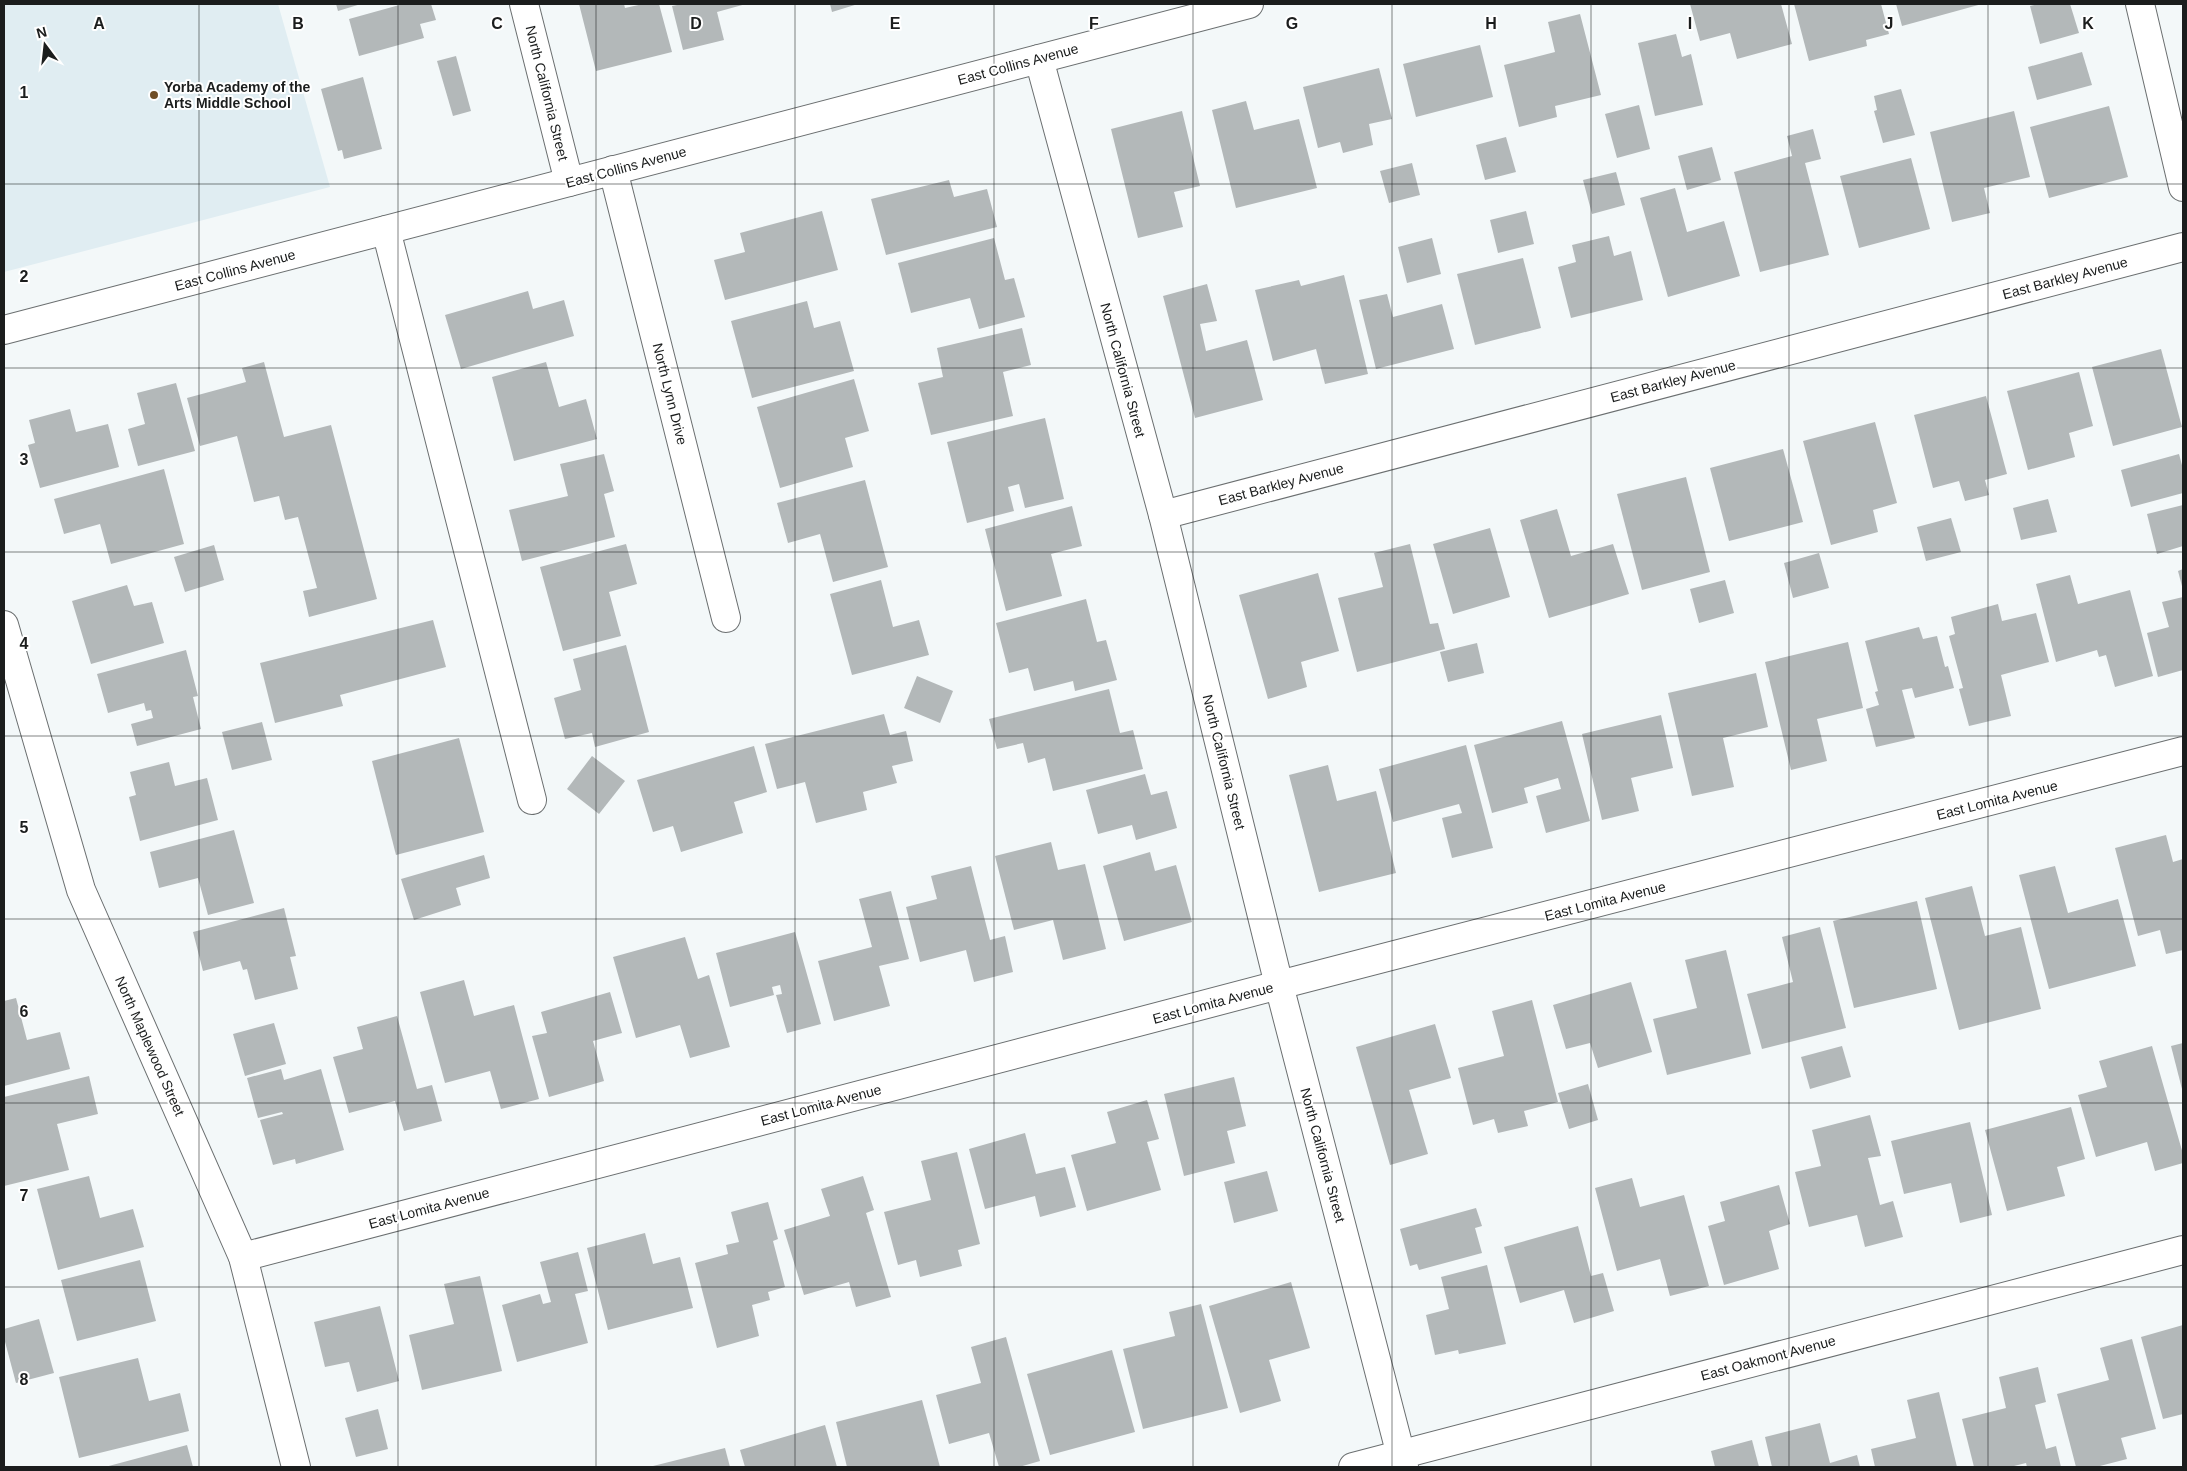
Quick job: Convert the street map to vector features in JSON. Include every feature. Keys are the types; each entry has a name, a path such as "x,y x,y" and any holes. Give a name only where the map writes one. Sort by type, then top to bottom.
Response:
{"street":[{"name":"North California Street","path":"524,4 569,182"},
{"name":"East Collins Avenue","path":"4,330 1249,4"},
{"path":"2140,4 2183,187"},
{"name":"North California Street","path":"1039,59 1163,515 1278,985 1402,1461"},
{"name":"North Lynn Drive","path":"613,170 726,618"},
{"path":"386,230 532,800"},
{"name":"East Barkley Avenue","path":"1163,515 2183,247"},
{"name":"North Maplewood Street","path":"4,625 81,890 243,1257 296,1467"},
{"name":"East Lomita Avenue","path":"243,1257 1278,985 2183,752"},
{"name":"East Oakmont Avenue","path":"1353,1467 1402,1461 2183,1250"}],"shaded area":[{"name":"Yorba Academy of the Arts Middle School","path":"4,4 278,4 330,187 4,272"}],"building":[{"path":"336,4 361,4 338,11"},
{"path":"403,4 431,4 436,20 420,24 424,38 359,56 349,19"},
{"path":"579,4 624,4 625,8 643,4 659,4 672,52 596,71"},
{"path":"682,4 746,4 717,12 724,40 683,50 672,6"},
{"path":"830,4 858,4 832,12"},
{"path":"1690,4 1781,4 1792,44 1737,59 1730,33 1700,41"},
{"path":"1794,4 1881,4 1889,34 1866,40 1867,46 1809,61"},
{"path":"1896,4 1982,4 1902,26"},
{"path":"2039,4 2070,4 2079,33 2040,44 2030,6"},
{"path":"1580,14 1601,95 1555,106 1557,117 1519,127 1504,65 1555,52 1548,22"},
{"path":"1676,34 1682,57 1691,54 1703,105 1655,116 1638,43"},
{"path":"1480,45 1493,97 1416,117 1403,64"},
{"path":"2082,52 2092,85 2037,100 2028,67"},
{"path":"456,56 471,111 453,116 437,61"},
{"path":"1379,68 1392,119 1369,124 1373,145 1343,153 1340,142 1318,148 1303,87"},
{"path":"363,77 382,149 344,159 342,150 338,151 321,89"},
{"path":"1901,89 1915,135 1883,143 1874,111 1877,110 1874,96"},
{"path":"1246,101 1254,130 1299,119 1317,188 1236,208 1212,110"},
{"path":"1639,105 1650,149 1617,158 1605,114"},
{"path":"2109,106 2128,177 2049,198 2030,127"},
{"path":"1182,111 1200,186 1174,192 1183,227 1138,238 1111,129"},
{"path":"2014,111 2030,177 1984,188 1990,213 1952,222 1930,132"},
{"path":"1813,129 1821,159 1805,163 1829,255 1760,272 1734,172 1792,156 1787,136"},
{"path":"1506,137 1516,172 1485,180 1476,145"},
{"path":"1712,147 1721,180 1687,190 1678,156"},
{"path":"1911,158 1930,229 1859,248 1840,176"},
{"path":"1412,163 1420,195 1389,203 1380,171"},
{"path":"1616,172 1625,205 1592,214 1583,180"},
{"path":"949,180 954,197 987,189 997,227 886,255 871,199"},
{"path":"1675,188 1687,232 1724,221 1740,276 1668,297 1640,198"},
{"path":"822,211 838,270 725,300 714,260 745,252 740,233"},
{"path":"1526,211 1534,244 1498,253 1490,220"},
{"path":"1609,236 1614,256 1631,251 1643,300 1571,318 1558,267 1576,262 1572,245"},
{"path":"994,238 1005,280 1014,278 1025,317 979,329 970,298 911,313 898,263"},
{"path":"1432,238 1441,274 1407,283 1398,247"},
{"path":"1523,258 1541,328 1475,345 1457,274"},
{"path":"1344,275 1368,374 1325,384 1316,349 1273,361 1255,290 1299,280 1301,286"},
{"path":"1207,284 1217,321 1200,324 1206,351 1247,340 1263,400 1195,418 1163,296"},
{"path":"528,291 533,309 564,300 574,336 461,369 445,315"},
{"path":"1387,294 1393,317 1442,304 1454,349 1376,369 1359,300"},
{"path":"807,301 814,328 840,321 854,371 752,398 731,321"},
{"path":"1022,328 1031,365 1003,372 1013,416 931,435 918,383 943,377 937,348"},
{"path":"2161,349 2182,427 2113,446 2092,367"},
{"path":"264,362 284,437 331,425 377,599 309,617 303,591 317,588 298,517 285,520 279,496 254,502 237,436 200,446 187,398 246,382 242,368"},
{"path":"546,362 559,407 586,399 597,439 514,461 492,377"},
{"path":"2079,372 2093,426 2069,433 2075,457 2028,470 2007,391"},
{"path":"854,379 869,431 845,438 853,467 780,488 757,407"},
{"path":"176,383 195,451 138,466 128,429 145,424 137,393"},
{"path":"1986,396 2007,474 1985,480 1989,495 1965,501 1959,481 1933,488 1914,415"},
{"path":"70,409 76,432 108,424 119,467 40,488 28,445 35,443 29,420"},
{"path":"1045,418 1064,499 1025,508 1019,484 1008,487 1014,511 967,523 947,442"},
{"path":"1875,422 1897,503 1873,510 1878,532 1831,545 1803,441"},
{"path":"1783,449 1803,522 1729,541 1710,468"},
{"path":"604,454 614,491 604,494 615,537 522,561 509,510 568,496 560,464"},
{"path":"2179,454 2183,469 2183,493 2131,507 2121,470"},
{"path":"164,469 184,544 111,564 100,524 64,534 54,499"},
{"path":"1686,477 1710,572 1642,590 1617,494"},
{"path":"865,480 888,567 833,582 820,534 788,543 777,503"},
{"path":"2048,499 2057,532 2021,540 2013,508"},
{"path":"2183,505 2183,546 2157,554 2147,514"},
{"path":"1072,506 1082,546 1051,554 1062,596 1006,611 985,529"},
{"path":"1557,509 1571,556 1613,544 1629,594 1549,618 1520,520"},
{"path":"1951,518 1961,552 1926,561 1917,527"},
{"path":"1490,528 1510,597 1453,614 1433,544"},
{"path":"626,544 637,584 609,592 621,636 563,651 540,567"},
{"path":"1410,544 1430,624 1438,623 1445,649 1357,672 1338,598 1383,587 1374,553"},
{"path":"214,545 224,580 185,592 174,557"},
{"path":"1819,553 1829,588 1793,598 1784,563"},
{"path":"2183,569 2183,590 2178,571"},
{"path":"1318,573 1339,651 1301,662 1307,687 1268,699 1239,595"},
{"path":"2070,575 2078,604 2130,590 2153,676 2115,687 2106,655 2099,657 2097,650 2056,662 2036,584"},
{"path":"881,580 893,627 919,620 929,655 852,675 830,594"},
{"path":"1725,580 1734,613 1699,623 1690,589"},
{"path":"127,585 134,606 152,602 164,643 91,664 72,601"},
{"path":"2183,597 2183,670 2158,677 2147,633 2169,627 2162,602"},
{"path":"1086,599 1097,642 1106,640 1117,680 1075,691 1073,681 1034,691 1028,668 1009,673 996,623"},
{"path":"1998,604 2002,621 2036,613 2049,662 2001,675 2011,716 1969,726 1959,689 1963,688 1949,636 1955,634 1951,617"},
{"path":"433,620 446,667 340,695 343,706 275,723 260,663"},
{"path":"1919,627 1923,639 1937,636 1945,667 1948,666 1954,688 1915,698 1912,688 1902,690 1915,738 1876,747 1866,709 1879,705 1875,692 1878,691 1865,641"},
{"path":"1848,642 1863,708 1817,719 1827,761 1791,770 1765,662"},
{"path":"1477,643 1484,673 1448,682 1440,652"},
{"path":"626,645 649,732 595,747 592,733 565,739 554,698 581,690 573,659"},
{"path":"186,650 198,696 193,697 201,729 137,746 131,724 153,718 151,710 146,711 144,703 108,713 97,674"},
{"path":"1756,673 1768,727 1723,738 1734,787 1692,796 1668,693"},
{"path":"917,676 953,691 940,723 904,708"},
{"path":"1109,689 1120,733 1133,730 1143,769 1053,791 1045,758 1028,763 1023,743 997,749 989,719"},
{"path":"884,714 890,735 906,731 913,761 892,766 897,783 863,792 867,810 816,823 805,782 777,789 765,744"},
{"path":"1661,715 1673,768 1631,778 1639,811 1602,820 1582,734"},
{"path":"1562,721 1590,821 1546,833 1536,796 1561,789 1558,778 1524,788 1528,803 1492,813 1474,745"},
{"path":"262,722 272,760 232,770 222,732"},
{"path":"459,738 484,832 396,855 372,761"},
{"path":"1466,745 1493,848 1452,858 1442,818 1462,813 1459,804 1393,822 1379,769"},
{"path":"754,746 767,792 734,802 743,833 681,852 673,826 653,832 637,780"},
{"path":"592,756 625,781 599,814 567,789"},
{"path":"169,762 175,786 207,778 218,820 140,841 129,797 136,795 130,772"},
{"path":"1328,765 1337,801 1376,791 1396,873 1319,892 1289,775"},
{"path":"1145,774 1151,795 1167,791 1177,828 1136,840 1132,825 1098,834 1086,790"},
{"path":"234,830 254,903 208,915 198,878 159,888 150,852"},
{"path":"2166,835 2173,862 2183,859 2183,950 2166,954 2160,930 2138,936 2115,848"},
{"path":"1051,842 1058,870 1085,864 1106,949 1063,960 1053,920 1014,930 995,856"},
{"path":"1150,852 1155,871 1176,865 1192,922 1124,941 1103,866"},
{"path":"484,855 490,878 456,888 461,905 414,920 401,879"},
{"path":"971,866 990,940 1005,936 1013,972 974,982 966,950 920,962 906,907 937,899 931,876"},
{"path":"2055,866 2068,913 2118,899 2136,966 2049,989 2019,875"},
{"path":"1972,886 1985,936 2021,927 2041,1009 1959,1030 1925,898"},
{"path":"891,891 909,959 879,966 890,1006 834,1021 818,961 872,947 859,899"},
{"path":"1917,901 1937,989 1854,1008 1833,921"},
{"path":"284,908 296,956 290,957 298,989 255,1000 247,969 243,970 240,961 203,971 193,932"},
{"path":"1820,927 1846,1028 1762,1049 1747,994 1793,982 1782,937"},
{"path":"795,932 821,1024 787,1033 776,995 782,994 780,985 772,987 774,995 730,1007 716,953"},
{"path":"685,937 698,979 709,975 730,1047 690,1058 680,1025 636,1038 613,957"},
{"path":"1726,950 1751,1054 1667,1075 1653,1019 1697,1008 1685,960"},
{"path":"464,980 474,1016 514,1005 539,1099 501,1109 490,1071 445,1083 420,992"},
{"path":"1631,982 1652,1052 1598,1068 1590,1043 1566,1049 1553,1005"},
{"path":"610,992 622,1033 593,1041 604,1081 549,1097 532,1036 547,1033 541,1012"},
{"path":"16,998 27,1040 60,1032 70,1069 4,1086 4,1001"},
{"path":"1532,1000 1558,1102 1524,1111 1528,1126 1498,1133 1494,1119 1473,1125 1458,1068 1504,1056 1492,1011"},
{"path":"397,1016 417,1089 432,1085 442,1121 404,1131 395,1101 349,1113 333,1057 363,1049 357,1027"},
{"path":"274,1023 286,1064 245,1076 233,1034"},
{"path":"1435,1024 1451,1078 1409,1090 1428,1154 1390,1165 1356,1047"},
{"path":"2183,1043 2183,1093 2171,1046"},
{"path":"1842,1046 1851,1077 1810,1089 1801,1057"},
{"path":"2152,1046 2183,1154 2183,1163 2155,1171 2147,1142 2096,1157 2078,1095 2107,1087 2099,1061"},
{"path":"281,1069 284,1080 321,1069 344,1150 296,1164 295,1159 273,1165 260,1120 283,1114 282,1112 258,1118 247,1078"},
{"path":"89,1076 98,1114 57,1124 69,1170 4,1186 4,1097"},
{"path":"1234,1077 1246,1126 1227,1131 1235,1163 1184,1176 1164,1094"},
{"path":"1588,1084 1598,1120 1569,1129 1558,1093"},
{"path":"1147,1100 1159,1139 1147,1142 1161,1190 1087,1211 1071,1155 1116,1143 1107,1112"},
{"path":"2071,1107 2085,1159 2057,1167 2065,1196 2007,1211 1985,1130"},
{"path":"1870,1115 1881,1156 1868,1158 1880,1205 1893,1201 1903,1237 1865,1247 1857,1215 1809,1227 1795,1172 1821,1166 1812,1130"},
{"path":"1970,1122 1992,1215 1960,1223 1951,1183 1904,1194 1891,1141"},
{"path":"1025,1133 1036,1174 1065,1167 1076,1207 1040,1217 1035,1196 985,1209 969,1149"},
{"path":"957,1152 980,1244 958,1250 962,1266 920,1277 916,1260 898,1265 884,1212 931,1200 921,1161"},
{"path":"1267,1171 1278,1211 1234,1223 1224,1182"},
{"path":"89,1176 100,1218 133,1209 144,1247 58,1270 37,1189"},
{"path":"863,1176 874,1210 866,1213 891,1297 856,1307 849,1282 804,1295 784,1230 830,1216 821,1189"},
{"path":"1632,1178 1640,1207 1684,1195 1709,1286 1670,1296 1660,1259 1617,1271 1595,1188"},
{"path":"1779,1185 1790,1224 1769,1231 1779,1269 1724,1285 1708,1226 1725,1221 1720,1202"},
{"path":"768,1202 778,1239 773,1241 785,1287 768,1292 770,1300 752,1305 759,1336 717,1348 695,1263 728,1254 726,1245 739,1242 731,1212"},
{"path":"1476,1208 1482,1226 1475,1228 1482,1253 1419,1270 1417,1264 1410,1266 1400,1229"},
{"path":"1578,1226 1591,1276 1603,1273 1614,1311 1574,1323 1564,1290 1520,1303 1504,1247"},
{"path":"645,1233 653,1264 680,1257 693,1308 608,1330 587,1248"},
{"path":"578,1252 588,1291 575,1294 588,1343 517,1362 502,1305 540,1294 543,1304 551,1302 540,1262"},
{"path":"140,1260 156,1321 77,1341 61,1280"},
{"path":"1487,1265 1506,1344 1459,1354 1458,1350 1435,1355 1426,1315 1449,1309 1441,1277"},
{"path":"480,1276 502,1371 422,1390 409,1335 454,1324 444,1284"},
{"path":"1291,1282 1310,1348 1269,1360 1281,1401 1240,1413 1209,1306"},
{"path":"1201,1304 1228,1408 1143,1429 1123,1349 1175,1336 1169,1312"},
{"path":"380,1306 399,1381 357,1392 349,1362 325,1367 314,1322"},
{"path":"39,1319 54,1373 16,1383 4,1338 4,1329"},
{"path":"2183,1325 2183,1414 2163,1419 2141,1337"},
{"path":"1006,1337 1040,1461 1019,1467 999,1467 989,1433 949,1444 936,1395 981,1383 971,1347"},
{"path":"2132,1339 2156,1429 2121,1438 2127,1459 2096,1467 2076,1467 2057,1394 2109,1380 2100,1348"},
{"path":"1112,1350 1135,1432 1050,1455 1027,1374"},
{"path":"138,1358 149,1401 180,1393 189,1431 79,1458 59,1377"},
{"path":"2038,1367 2046,1402 2035,1405 2046,1449 2056,1446 2061,1467 2027,1467 2026,1463 2010,1467 1974,1467 1962,1419 2006,1408 1999,1377"},
{"path":"1939,1392 1957,1467 1875,1467 1871,1449 1916,1438 1907,1400"},
{"path":"922,1400 940,1467 847,1467 836,1422"},
{"path":"378,1409 388,1449 356,1457 345,1418"},
{"path":"1820,1423 1830,1463 1857,1455 1860,1467 1772,1467 1765,1437"},
{"path":"825,1425 837,1467 745,1467 740,1450"},
{"path":"1752,1440 1759,1467 1715,1467 1711,1451"},
{"path":"187,1445 193,1467 105,1467"},
{"path":"725,1448 730,1467 649,1467"}],"place":[{"name":"Yorba Academy of the Arts Middle School","path":"154,95"}]}
